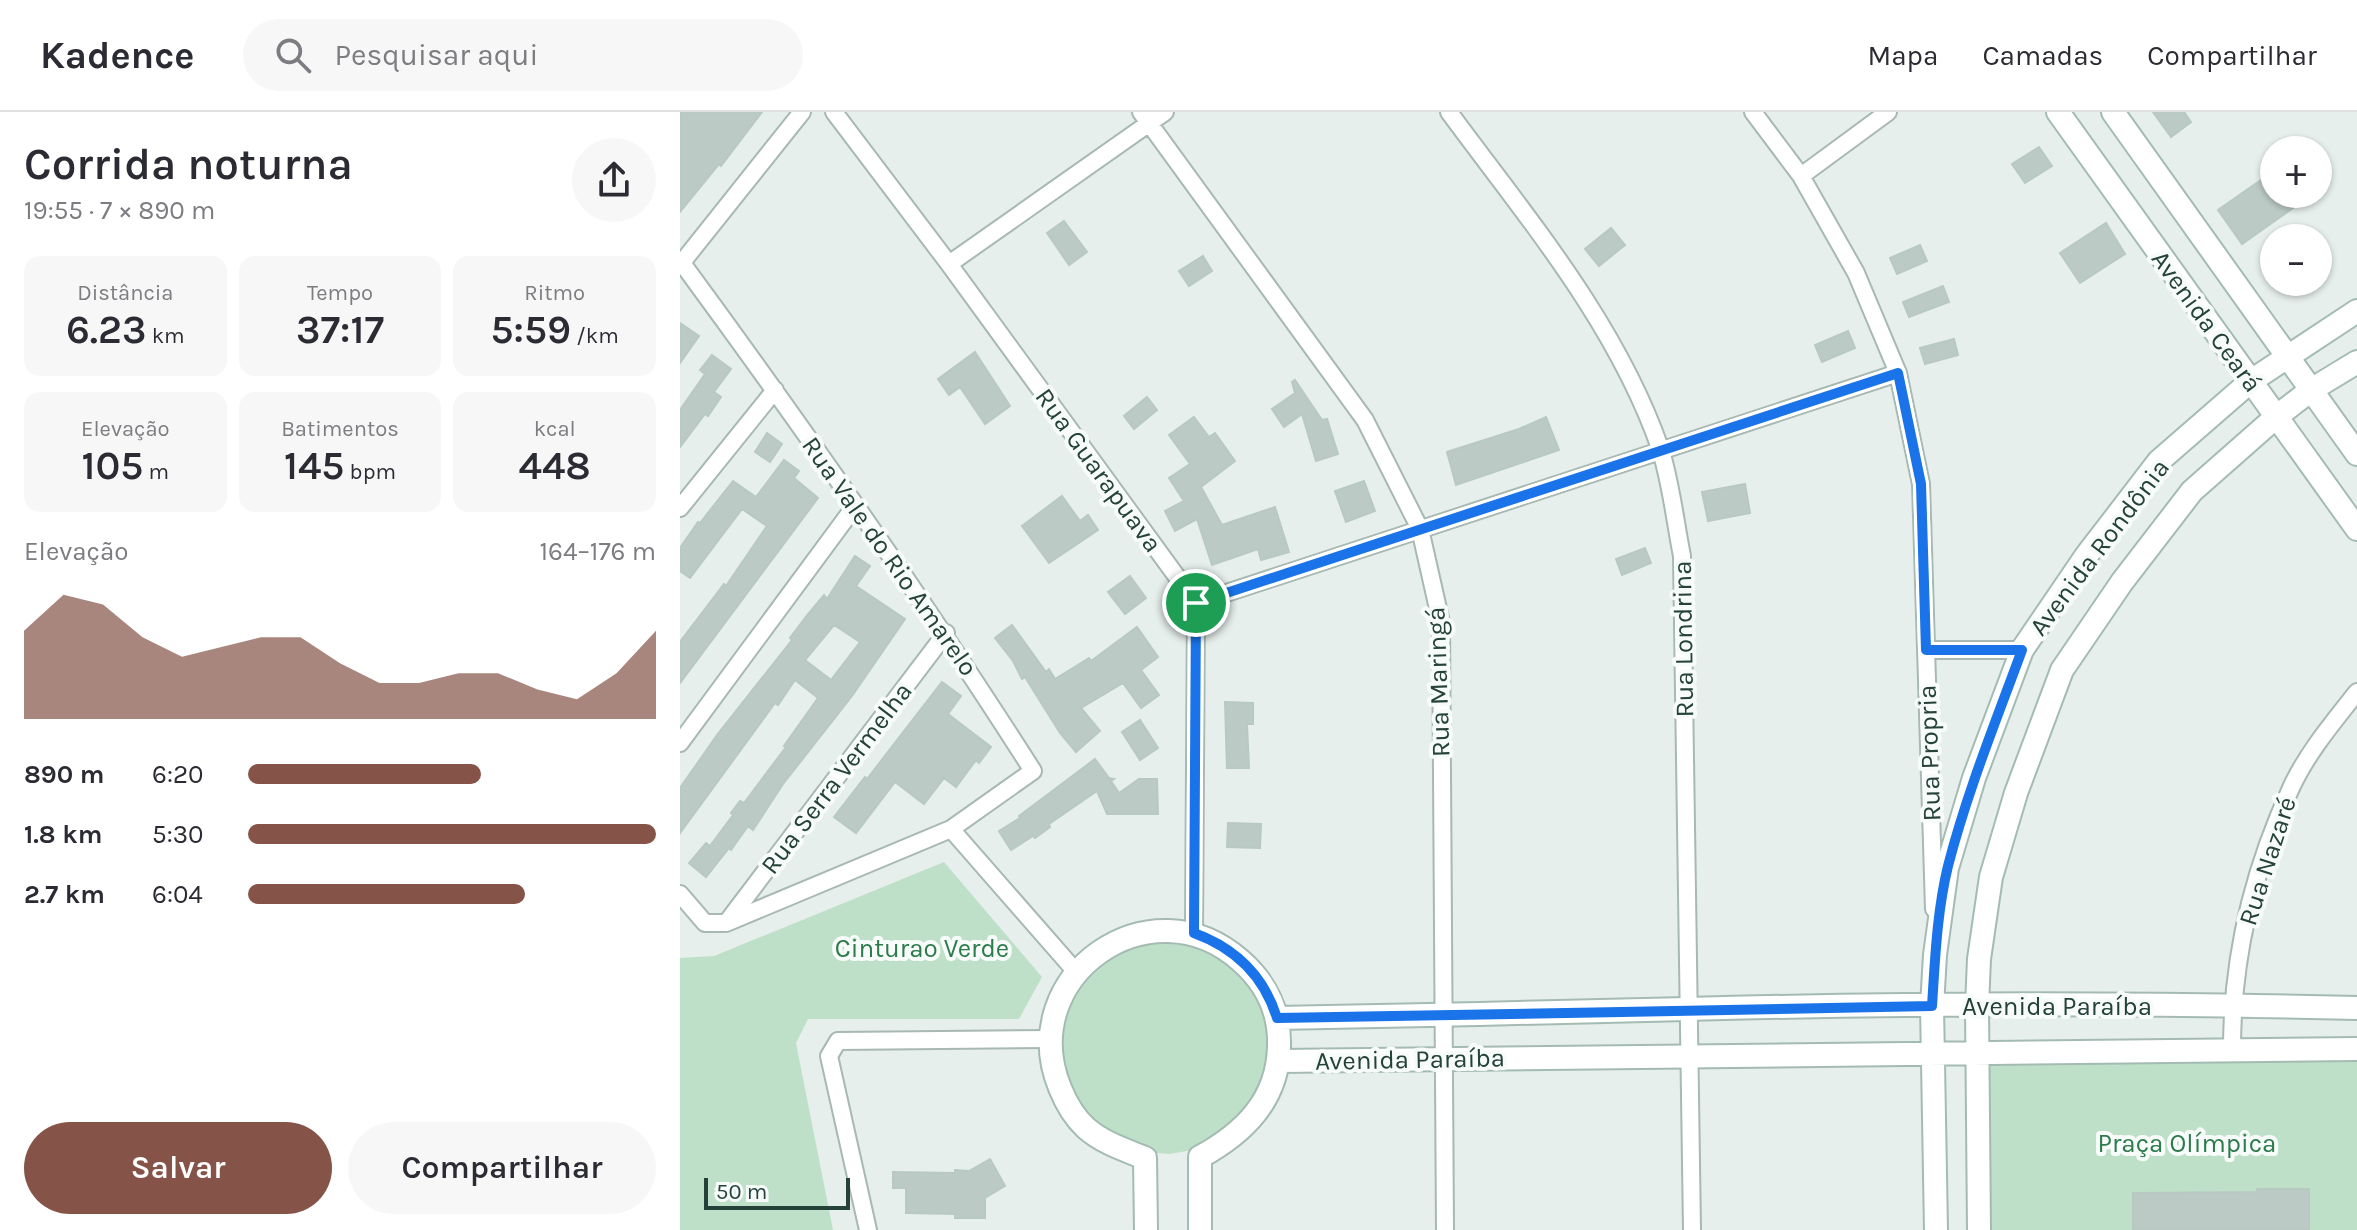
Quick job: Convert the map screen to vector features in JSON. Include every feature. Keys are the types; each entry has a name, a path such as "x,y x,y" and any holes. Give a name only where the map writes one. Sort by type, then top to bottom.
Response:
{"street":[{"path":"681,264 802,112"},
{"name":"Rua Guarapuava","path":"834,112 1196,603"},
{"path":"949,264 1145,118 1165,112"},
{"name":"Rua Londrina","path":"1449,112 1571,279 1624,363 1661,451 1682,556 1692,1230"},
{"name":"Rua Propria","path":"1753,112 1801,176 1856,273 1898,373 1921,484 1935,955"},
{"path":"1801,176 1888,112"},
{"name":"Avenida Ceará","path":"2058,112 2357,529"},
{"name":"Avenida Ceará","path":"2113,112 2357,454"},
{"name":"Rua Maringá","path":"1145,118 1365,420 1420,529 1441,622 1445,1230"},
{"name":"Rua Vale do Rio Amarelo","path":"681,264 775,390 946,633 1033,771 951,829"},
{"name":"Avenida Rondônia","path":"1936,1230 1932,1006 1935,955 1947,868 1974,778 2022,650 2086,556 2159,461 2251,381 2357,311"},
{"name":"Avenida Rondônia","path":"1979,1230 1977,1006 1979,959 1991,877 2016,793 2062,670 2122,582 2192,491 2276,417 2311,390 2357,362"},
{"path":"1194,933 1196,603 1898,373"},
{"path":"680,508 775,390"},
{"path":"680,743 855,506"},
{"name":"Rua Serra Vermelha","path":"726,923 946,633"},
{"path":"1926,650 2022,650"},
{"name":"Rua Nazaré","path":"2232,1049 2232,1005 2243,932 2264,857 2292,786 2331,724 2357,692"},
{"path":"680,894 705,923 726,923 951,829 1077,973"},
{"path":"1146,1230 1145,1158 1104,1141 1088,1130 1074,1114 1056,1079 1051,1039 1060,1001 1077,973 1095,954 1131,935 1173,930 1194,933 1226,947 1256,974 1277,1018 1279,1061 1270,1093 1252,1120 1227,1142 1200,1157 1200,1230"},
{"name":"Avenida Paraíba","path":"1277,1018 1932,1006 2232,1005 2357,1008"},
{"path":"868,1230 829,1056 838,1041 1051,1039"},
{"name":"Avenida Paraíba","path":"1279,1061 2357,1049"}],"green space":[{"name":"Cinturao Verde","path":"944,862 1042,977 1019,1019 808,1019 796,1043 833,1230 680,1230 680,958 714,956"},
{"path":"1183,936 1251,976 1274,1043 1252,1111 1193,1150 1169,1154 1146,1152 1084,1117 1057,1056 1067,997 1106,952"},
{"name":"Praça Olímpica","path":"2357,1055 2357,1230 1985,1230 1983,1064"}],"building":[{"path":"680,112 762,112 721,166 719,164 680,212"},
{"path":"2153,112 2184,112 2191,122 2171,137"},
{"path":"2039,147 2052,166 2025,183 2012,164"},
{"path":"2260,181 2260,208 2293,208 2270,224 2260,224 2260,231 2242,244 2218,210"},
{"path":"1064,221 1087,252 1069,265 1047,233"},
{"path":"2106,223 2125,254 2080,283 2060,253"},
{"path":"1611,228 1625,245 1599,266 1585,249"},
{"path":"1920,245 1927,261 1897,274 1890,258"},
{"path":"1203,256 1212,271 1189,286 1179,271"},
{"path":"1943,286 1949,302 1909,317 1903,302"},
{"path":"680,323 699,336 680,363"},
{"path":"1848,331 1855,348 1822,362 1815,345"},
{"path":"1954,339 1958,355 1925,364 1920,348"},
{"path":"975,352 1010,406 985,424 960,387 949,395 938,379"},
{"path":"712,355 731,369 714,392 721,397 680,447 680,410 705,374 700,370"},
{"path":"1295,380 1322,420 1327,419 1338,454 1316,461 1302,414 1284,427 1272,409 1295,393 1292,382"},
{"path":"1147,397 1157,410 1134,429 1124,416"},
{"path":"1194,417 1209,437 1215,433 1235,461 1201,487 1222,525 1275,507 1289,552 1261,560 1258,549 1212,565 1197,519 1175,531 1165,511 1184,501 1169,478 1190,464 1169,435"},
{"path":"1546,417 1559,450 1456,485 1447,452"},
{"path":"767,433 782,444 770,462 755,452"},
{"path":"784,460 799,471 794,478 818,498 680,683 680,642 724,584 726,586 767,526 742,509 690,578 680,571 680,548 733,481 756,497"},
{"path":"1364,481 1375,511 1346,522 1335,491"},
{"path":"1745,484 1750,513 1708,521 1702,492"},
{"path":"1062,496 1080,521 1088,515 1098,530 1049,563 1022,526"},
{"path":"1645,548 1651,563 1622,575 1616,559"},
{"path":"855,556 870,566 856,586 905,619 852,696 783,784 753,830 748,826 706,877 689,863 706,843 710,846 740,801 744,803 818,698 795,680 680,833 680,788 717,735 792,640 790,638 808,614 824,595 827,599","holes":["834,625 860,642 831,680 805,660"]},
{"path":"1130,576 1146,598 1125,614 1108,592"},
{"path":"1012,625 1046,672 1049,669 1055,679 1089,658 1091,661 1137,627 1158,657 1141,670 1159,695 1141,708 1123,683 1081,708 1100,731 1076,752 995,638"},
{"path":"942,682 961,696 948,714 991,747 979,763 976,760 956,787 944,778 924,804 895,782 856,833 834,817"},
{"path":"1225,702 1253,703 1253,724 1247,724 1249,768 1227,768"},
{"path":"1140,720 1158,748 1140,760 1122,732"},
{"path":"1095,759 1109,778 1114,779 1111,781 1119,793 1139,779 1157,779 1158,814 1107,814 1097,791 1049,824 1050,827 1035,838 1033,836 1011,850 999,831"},
{"path":"1228,823 1261,824 1260,848 1227,847"},
{"path":"990,1159 1005,1186 985,1198 985,1218 906,1213 906,1188 893,1188 893,1172 955,1173 955,1170 969,1171"},
{"path":"2257,1189 2309,1189 2309,1230 2133,1230 2133,1193 2257,1192"}],"route":[{"path":"1898,373 1921,484 1926,650 2022,650 1974,778 1947,868 1935,955 1932,1006 1277,1018 1256,974 1226,947 1194,933 1196,603 1898,373"}]}
